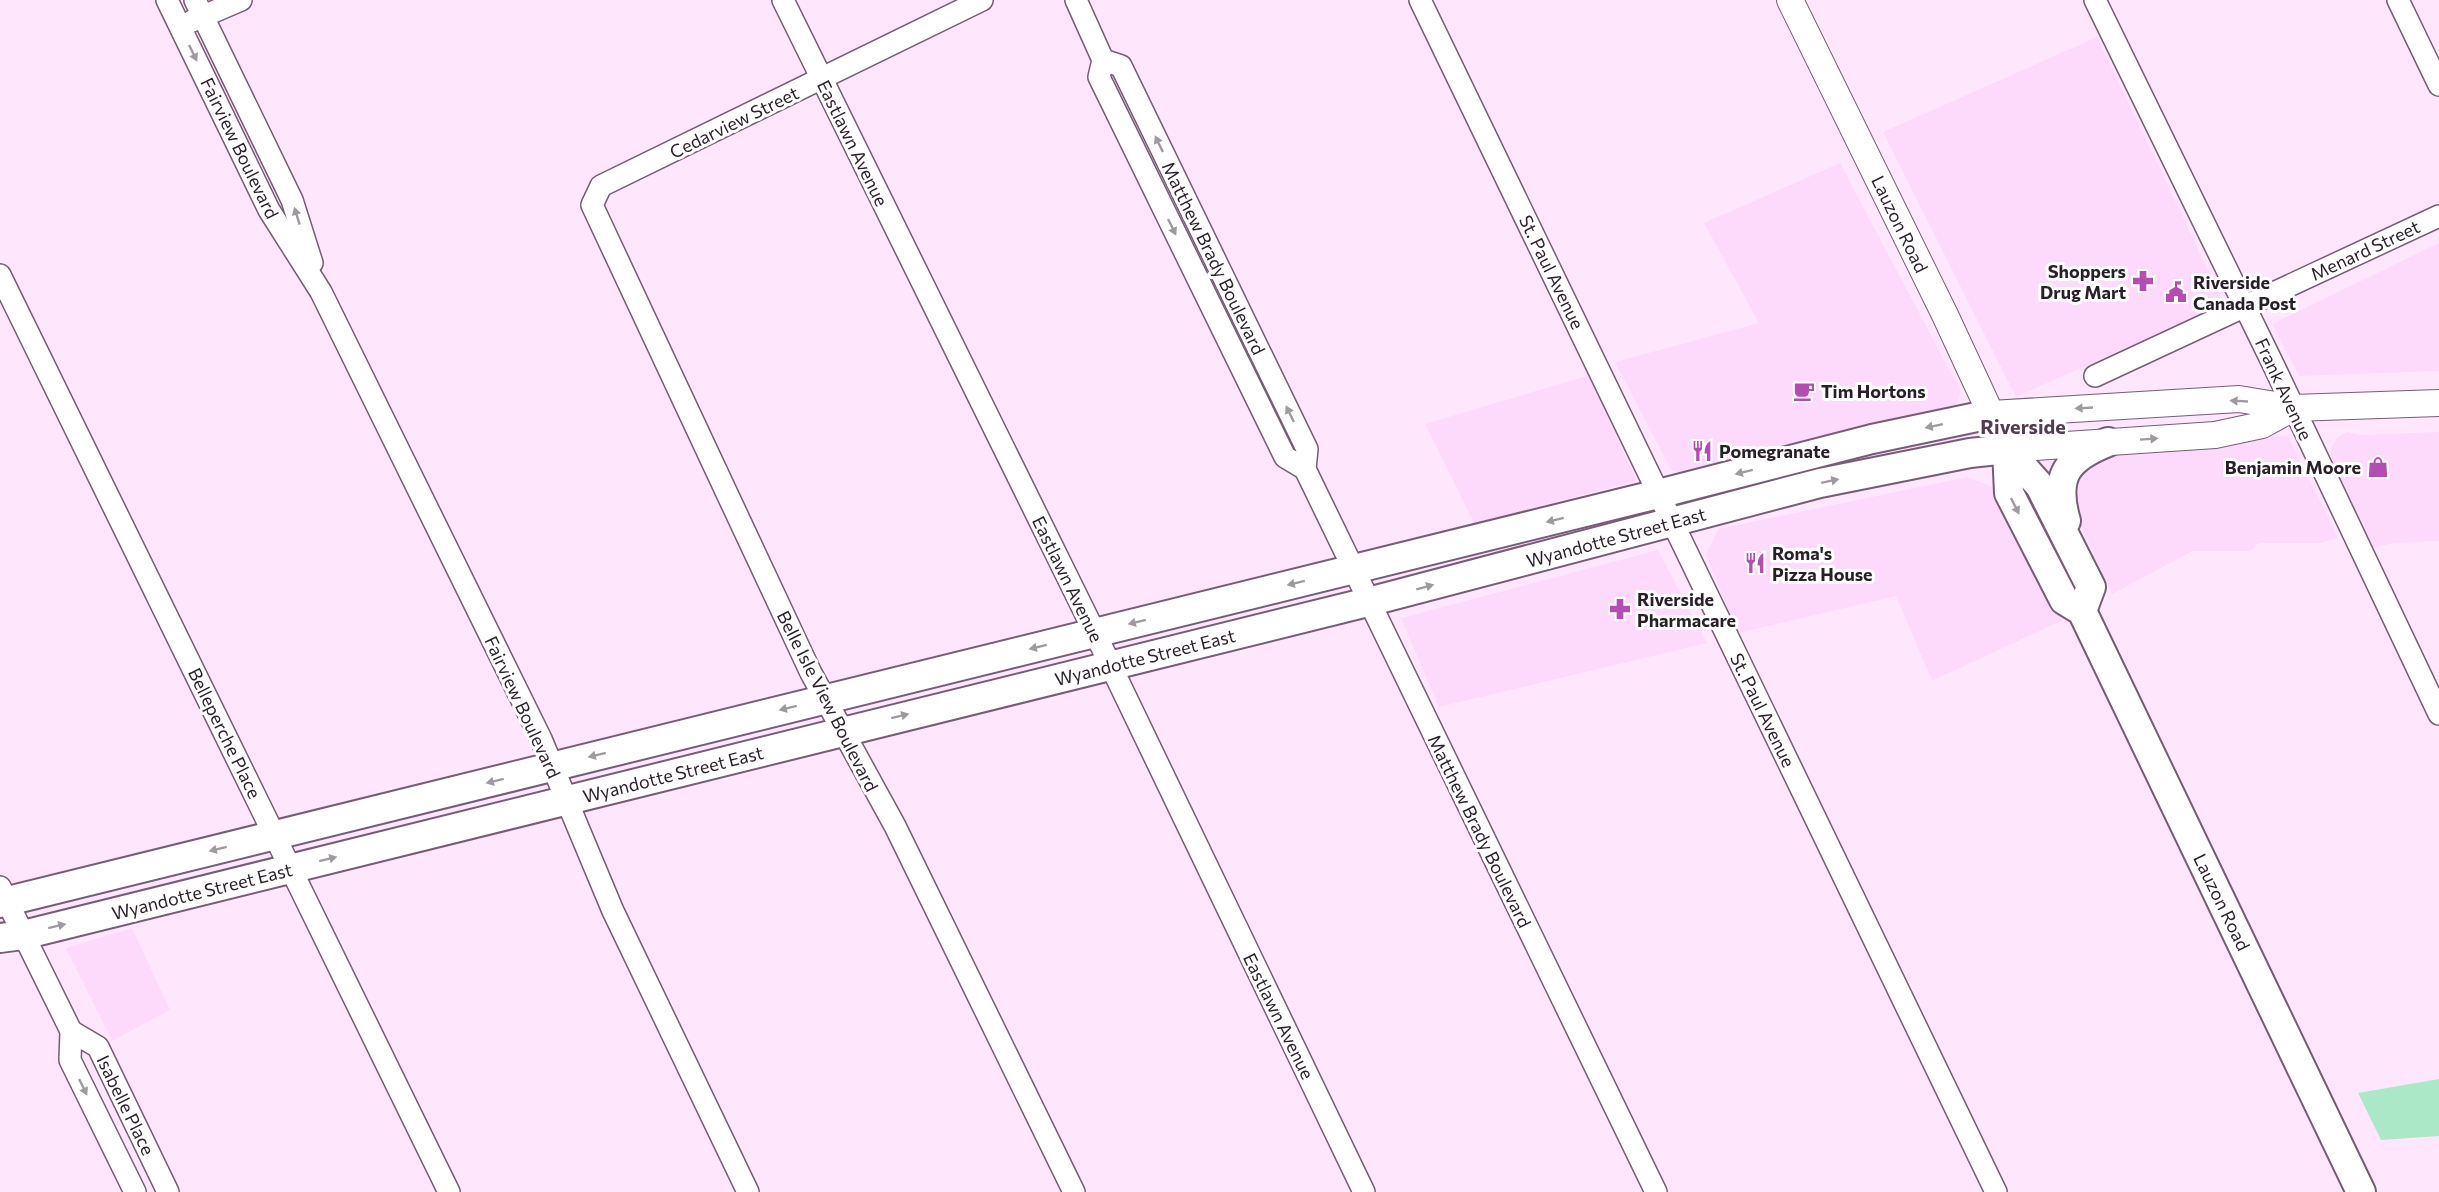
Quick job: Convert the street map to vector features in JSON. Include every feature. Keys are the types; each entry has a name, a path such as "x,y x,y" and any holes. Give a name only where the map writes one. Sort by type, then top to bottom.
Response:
{"main road":[{"name":"Wyandotte Street East","path":"2,897 275,835 1658,494 1872,439 1991,414"},
{"name":"Lauzon Road","path":"1991,414 2007,449 2040,486 2091,587 2082,611"},
{"path":"2079,563 2062,508 2061,487 2069,465 2084,451 2108,442"},
{"name":"Wyandotte Street East","path":"12,936 1368,602 1820,483 1970,453 2007,449"},
{"name":"Lauzon Road","path":"2007,449 2009,493 2064,600 2082,611 2361,1192"}],"street":[{"name":"Fairview Boulevard","path":"167,0 269,210 321,292 541,739 613,911 748,1192"},
{"path":"181,27 199,8 241,0"},
{"name":"Eastlawn Avenue","path":"783,0 1095,633 1364,1192"},
{"name":"Cedarview Street","path":"592,205 601,186 982,0"},
{"name":"Matthew Brady Boulevard","path":"1076,0 1103,60 1099,77 1285,457 1305,469 1656,1192"},
{"name":"St. Paul Avenue","path":"1420,0 1996,1192"},
{"name":"Lauzon Road","path":"1790,0 1945,315 1991,414"},
{"name":"Frank Avenue","path":"2096,0 2439,714"},
{"path":"2397,0 2439,85"},
{"name":"Fairview Boulevard","path":"199,8 292,200 321,292"},
{"name":"Belle Isle View Boulevard","path":"592,205 825,699 895,826 1074,1192"},
{"name":"Menard Street","path":"2095,376 2439,216"},
{"name":"Belleperche Place","path":"0,275 449,1192"},
{"name":"Wyandotte Street East","path":"1991,414 2239,399 2293,408 2439,403"},
{"name":"Wyandotte Street East","path":"2007,449 2216,435 2262,425 2293,408"},
{"name":"Isabelle Place","path":"2,897 12,936 71,1031 98,1047 168,1192"},
{"name":"Isabelle Place","path":"71,1031 70,1060 135,1192"}],"shaded area":[{"path":"2097,37 2221,297 2209,311 2016,397 1883,132"},
{"path":"1840,163 1961,392 1955,409 1683,474 1671,470 1615,362 1759,323 1704,223"},
{"path":"2439,243 2439,371 2299,376 2272,324"},
{"path":"1590,375 1636,481 1474,523 1425,424"},
{"path":"2347,432 2359,435 2439,432 2439,541 2393,543 2373,548 2331,469 2331,448 2337,438"},
{"path":"2288,436 2338,538 2320,543 2259,543 2250,551 2193,551 2112,594 2069,500 2069,478 2111,447"},
{"path":"1967,477 1993,487 2063,620 1932,681 1896,596 1738,633 1706,555 1718,529"},
{"path":"1658,550 1707,643 1439,707 1401,618"},
{"path":"132,928 170,1010 112,1041 66,948"}],"green space":[{"path":"2439,1079 2439,1136 2381,1140 2358,1093"}],"place":[{"name":"Shoppers Drug Mart","path":"2143,281"},
{"name":"Riverside Canada Post","path":"2176,292"},
{"name":"Tim Hortons","path":"1804,391"},
{"name":"Pomegranate","path":"1702,451"},
{"name":"Benjamin Moore","path":"2378,467"},
{"name":"Roma's Pizza House","path":"1755,563"},
{"name":"Riverside Pharmacare","path":"1620,609"}],"district":[{"name":"Riverside","path":"2023,426"}]}
